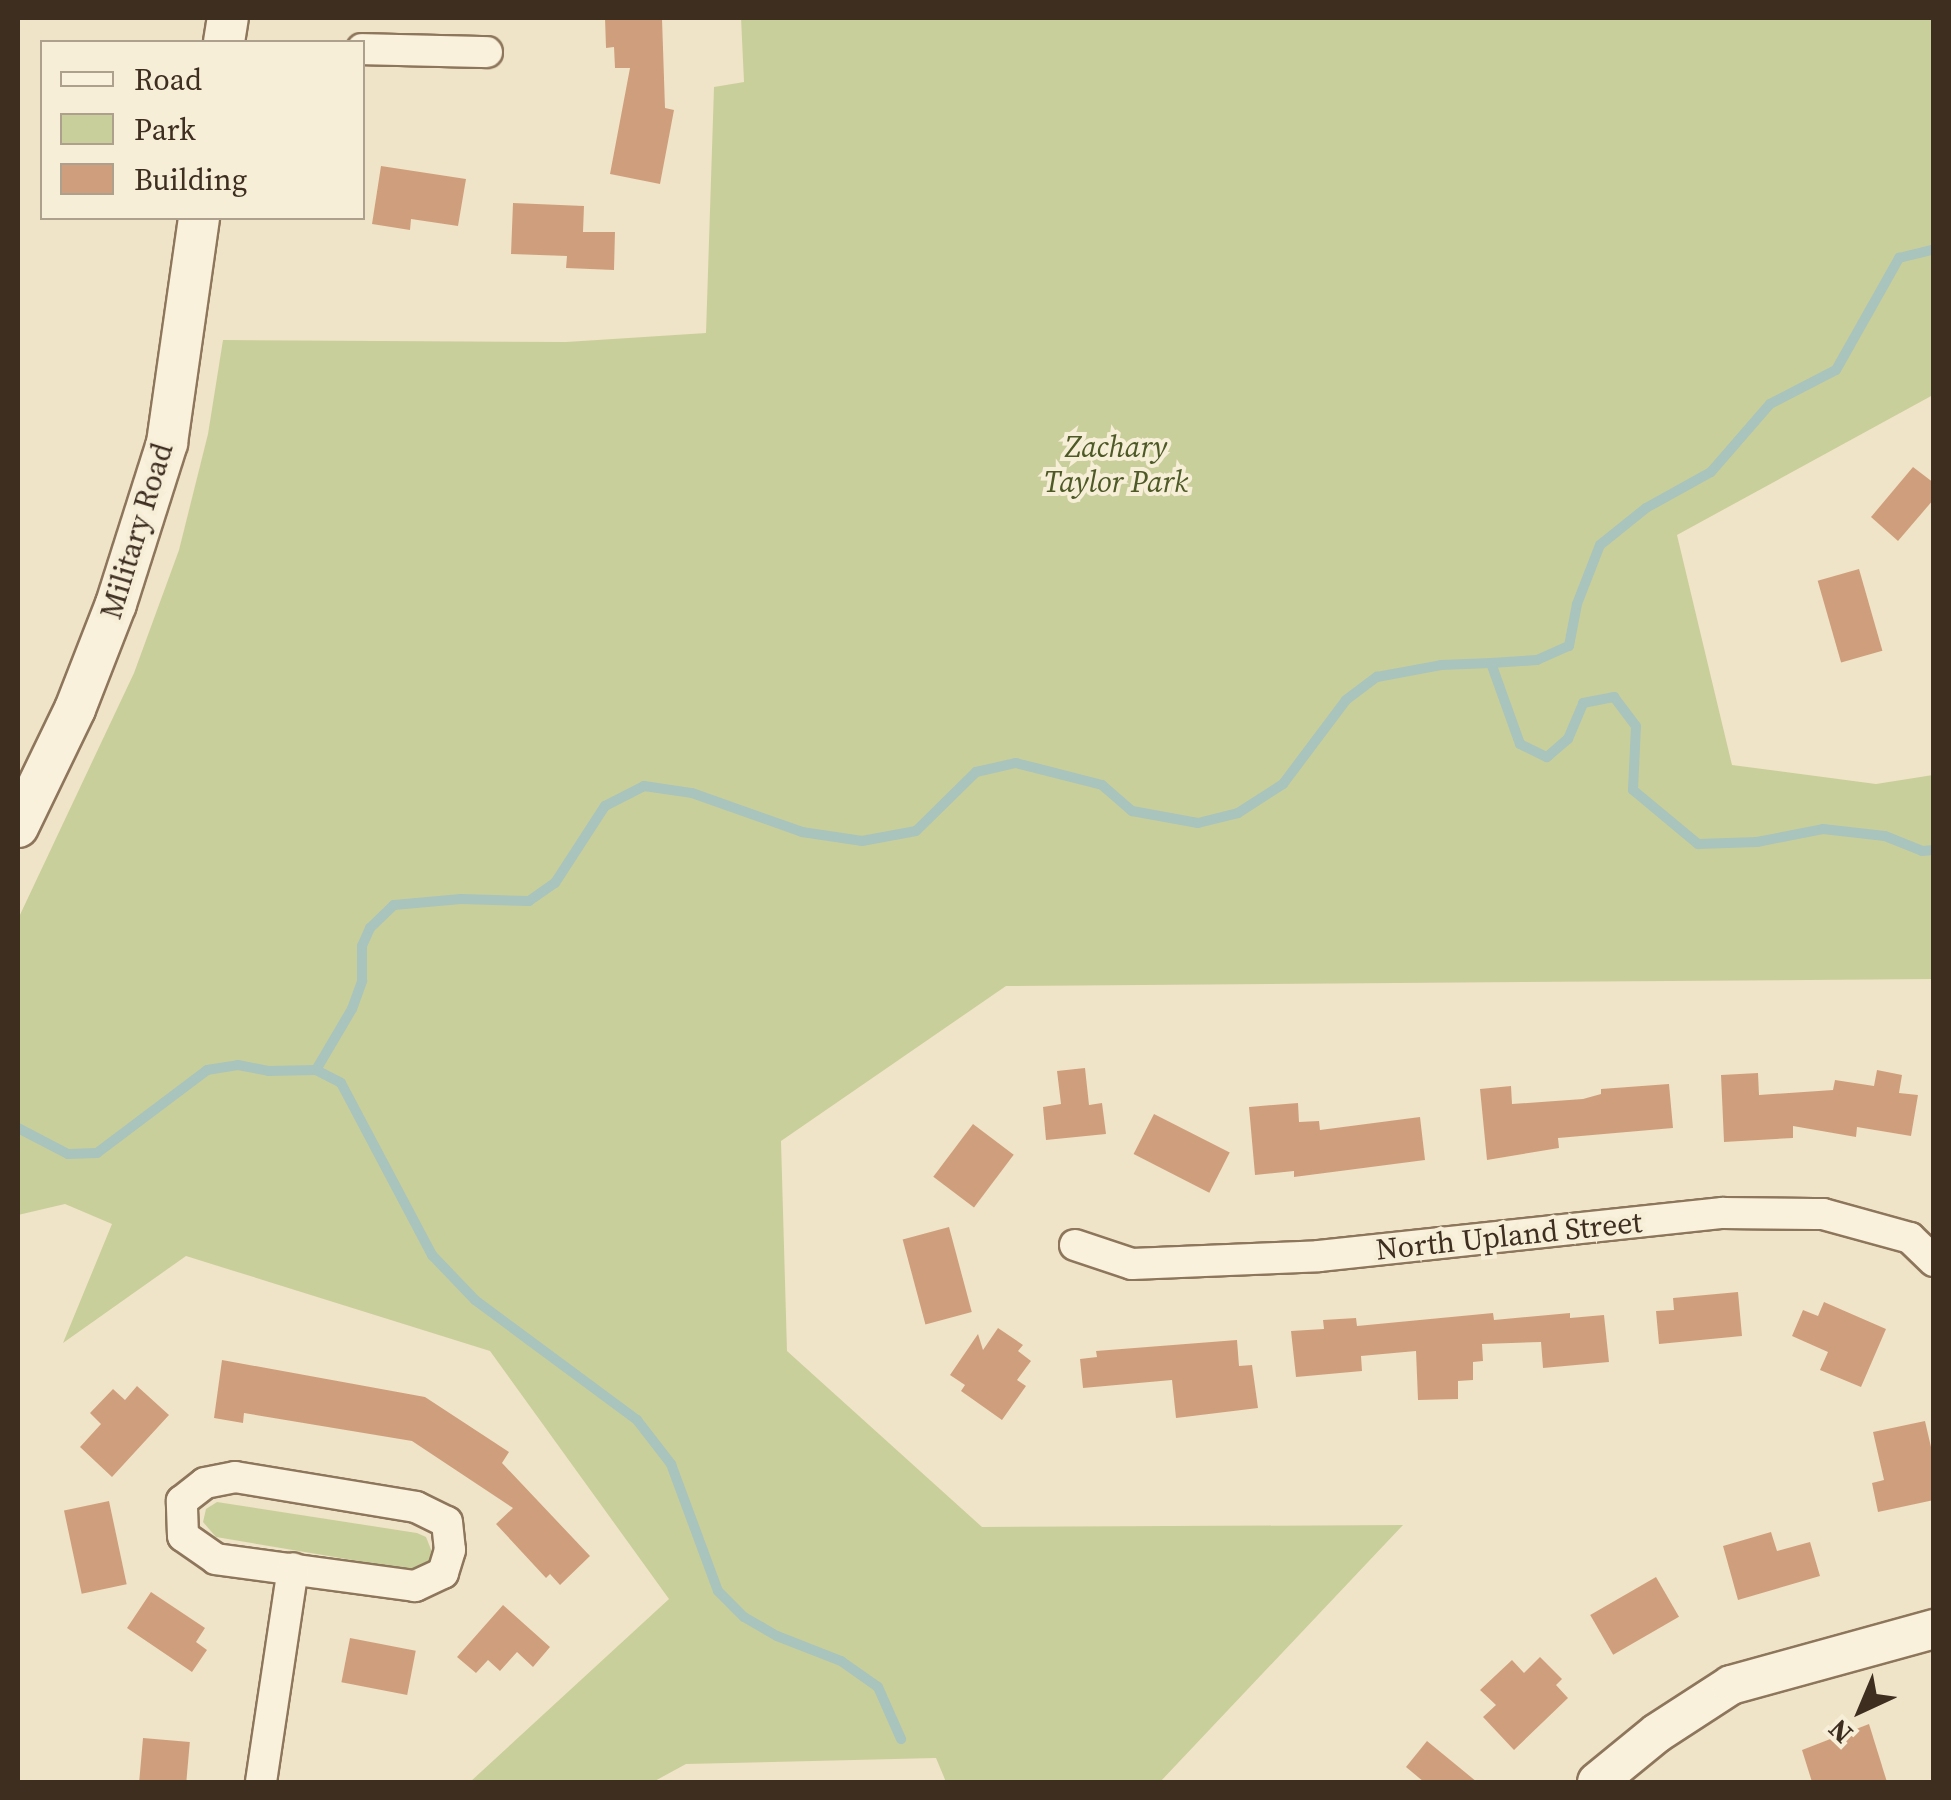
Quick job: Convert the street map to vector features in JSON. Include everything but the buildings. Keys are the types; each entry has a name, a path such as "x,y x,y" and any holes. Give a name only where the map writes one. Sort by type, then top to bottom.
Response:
{"main road":[{"name":"Military Road","path":"18,827 75,709 116,604 167,443 200,220"}],"street":[{"path":"365,48 487,52"},
{"name":"North Upland Street","path":"1075,1245 1132,1264 1319,1256 1723,1213 1823,1214 1910,1238 1934,1261"},
{"path":"235,1477 416,1507 447,1522 450,1550 443,1573 416,1586 293,1568 214,1558 183,1536 182,1501 205,1483 235,1477"},
{"path":"261,1782 293,1568"},
{"path":"1597,1782 1657,1732 1731,1686 1934,1630"}],"green space":[{"name":"Zachary Taylor Park","path":"741,18 1933,18 1933,395 1677,535 1732,765 1876,784 1933,775 1933,979 1006,986 781,1141 787,1351 982,1527 1403,1525 1160,1782 946,1782 936,1758 686,1764 653,1782 470,1782 669,1599 490,1351 186,1256 63,1343 112,1224 65,1204 18,1215 18,919 134,673 179,550 208,434 223,340 566,342 706,333 714,87 744,82"},
{"path":"217,1502 417,1533 426,1537 432,1552 429,1561 412,1570 216,1537 203,1522 206,1509"}],"waterway":[{"path":"1491,663 1537,660 1569,646 1577,604 1600,545 1646,508 1711,472 1770,404 1836,370 1899,258 1934,249"},
{"path":"316,1070 352,1009 362,981 362,946 370,928 394,905 461,899 529,901 555,883 605,806 644,786 692,793 802,832 862,841 916,831 976,772 1016,763 1102,785 1132,811 1198,823 1238,813 1283,784 1346,700 1377,677 1441,665 1491,663 1520,744 1547,757 1568,739 1583,703 1614,697 1636,726 1633,790 1698,844 1757,842 1823,829 1885,836 1922,851 1934,850"},
{"path":"18,1128 68,1154 97,1153 207,1070 238,1065 268,1071 316,1070 341,1083 432,1255 475,1300 637,1420 671,1464 718,1591 744,1617 777,1636 841,1661 878,1687 901,1739"}]}
